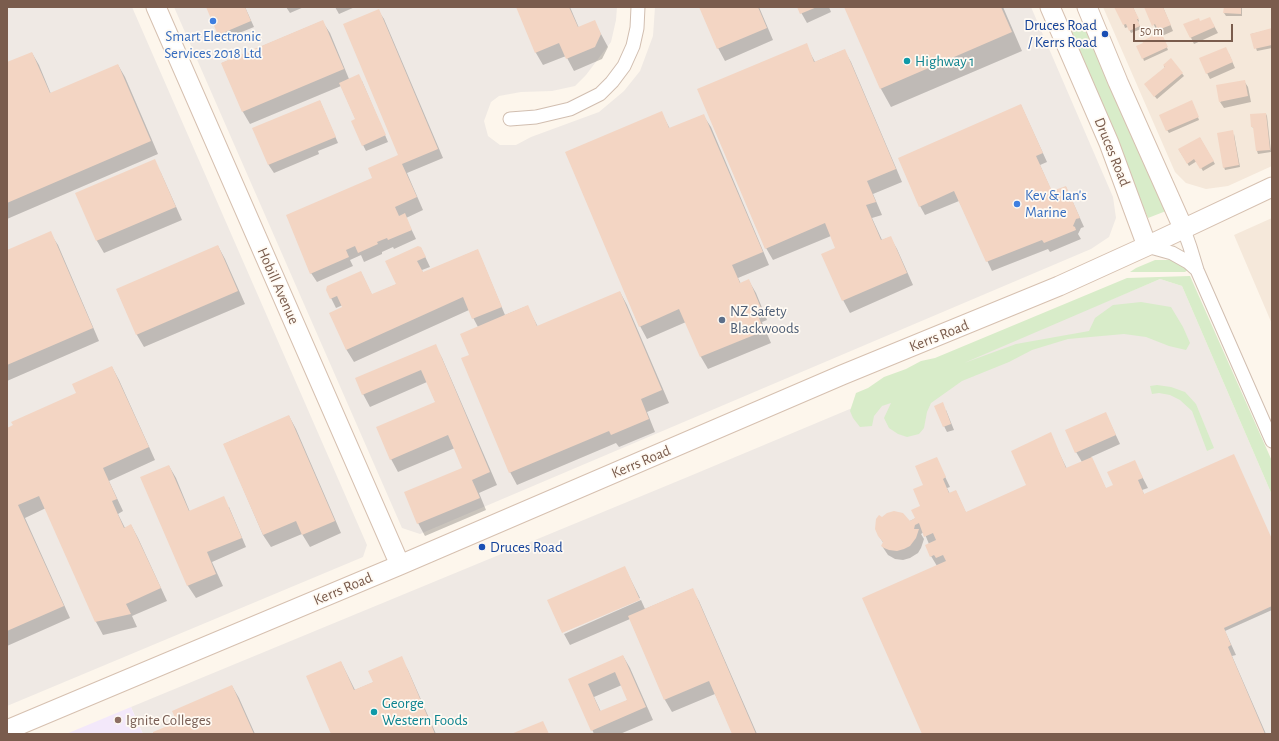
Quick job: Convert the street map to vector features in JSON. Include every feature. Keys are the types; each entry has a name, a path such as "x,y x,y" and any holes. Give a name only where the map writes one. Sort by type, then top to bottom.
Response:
{"main road":[{"name":"Hobill Avenue","path":"156,7 400,565"},
{"name":"Druces Road","path":"1050,7 1109,143 1147,246"},
{"path":"1087,7 1118,82 1184,230"},
{"name":"Kerrs Road","path":"7,730 400,565 842,375 1059,286 1184,230 1272,187"}],"street":[{"path":"510,120 536,117 570,109 600,94 612,82 624,66 633,46 637,28 638,7"},
{"path":"1184,230 1197,270 1272,441"},
{"path":"1147,246 1172,253 1188,262 1197,270"}],"shaded area":[{"path":"7,7 132,7 367,545 363,557 7,706"},
{"path":"174,7 617,7 616,20 611,42 586,75 575,86 552,91 521,92 499,96 491,102 484,121 488,136 500,145 516,145 531,137 599,112 624,91 640,71 653,36 655,7 1031,7 1113,197 1116,218 1109,237 1091,249 420,534 402,528"},
{"path":"1103,7 1272,7 1272,166 1228,186 1206,189 1186,183 1175,172"},
{"path":"1272,218 1272,324 1234,235"},
{"path":"1160,279 1182,286 1272,495 1272,734 143,734 131,707 690,476"},
{"name":"Ignite Colleges","path":"131,707 143,734 66,734"}],"green space":[{"path":"1074,22 1084,32 1088,31 1166,211 1148,218 1070,40 1073,38 1071,23"},
{"path":"1155,260 1172,260 1188,270 1185,272 1130,272"},
{"path":"1190,276 1272,461 1272,495 1182,286 1160,279 964,363 1016,344 1089,331 1095,318 1113,305 1141,302 1171,307 1183,327 1190,343 1186,350 1169,346 1146,337 1124,334 1068,339 1032,350 1009,362 962,381 931,403 927,412 924,428 919,434 907,437 898,434 889,428 884,418 891,403 882,406 874,416 872,426 860,427 850,411 856,393 868,388 884,377 906,369 921,361 935,358 1127,278"},
{"path":"1157,385 1171,387 1185,392 1196,404 1214,448 1207,451 1192,411 1180,400 1170,395 1159,393 1152,394 1150,386"}],"building":[{"path":"206,7 245,7 251,21 218,35"},
{"path":"516,7 569,7 578,27 595,20 601,34 595,47 566,59 559,43 535,53"},
{"path":"699,7 758,7 767,28 717,49"},
{"path":"797,7 817,7 800,14"},
{"name":"Highway 1","path":"844,7 1001,7 1012,32 880,89"},
{"path":"1114,7 1133,7 1139,19 1137,19 1140,26 1129,31 1126,24 1123,25"},
{"path":"1144,7 1163,7 1171,25 1158,30 1155,24 1152,26"},
{"path":"1224,7 1241,7 1241,14 1223,13"},
{"path":"379,9 438,149 402,164 417,197 395,207 399,216 405,213 412,230 388,240 387,238 377,242 378,244 358,253 355,246 346,250 349,257 310,274 286,215 372,178 368,168 398,155 343,24"},
{"path":"1210,17 1215,27 1190,38 1183,24 1199,18 1200,21"},
{"path":"323,20 344,69 242,112 221,63"},
{"path":"1272,28 1272,45 1254,49 1250,34"},
{"path":"1161,32 1168,47 1142,59 1136,46 1143,43 1142,41"},
{"path":"807,43 814,62 845,49 896,169 867,181 876,202 866,205 881,240 891,236 907,273 842,301 821,254 835,248 825,223 765,249 697,89"},
{"path":"1226,47 1233,62 1206,74 1199,58"},
{"path":"32,52 50,93 118,64 151,141 7,203 7,62"},
{"path":"1171,58 1183,73 1154,97 1144,84 1165,67 1163,65"},
{"path":"359,74 386,135 362,146 351,121 355,119 339,83"},
{"path":"1245,80 1248,96 1219,102 1216,85"},
{"path":"320,100 336,137 268,165 252,128"},
{"path":"1192,100 1199,117 1166,131 1159,115"},
{"path":"1021,104 1043,153 1036,156 1052,191 1066,186 1080,218 1076,219 1073,226 1076,230 1044,243 1042,240 986,262 954,191 919,207 898,158"},
{"path":"662,111 669,128 704,114 763,252 732,265 740,283 749,279 761,308 756,310 764,331 700,357 679,309 639,327 565,152"},
{"path":"1266,113 1270,150 1256,151 1250,114"},
{"path":"1233,130 1239,165 1223,168 1217,133"},
{"path":"1200,137 1214,161 1200,169 1194,159 1187,164 1178,149"},
{"path":"155,159 176,207 96,241 75,193"},
{"path":"51,231 93,328 7,365 7,250"},
{"path":"218,245 238,291 136,335 116,289"},
{"path":"418,246 421,247 426,257 417,261 423,272 478,249 502,307 472,319 463,297 346,350 329,313 342,307 337,296 330,299 326,290 327,286 361,271 372,294 396,284 385,261"},
{"path":"620,291 662,390 641,399 649,419 611,435 609,431 509,473 461,358 469,355 460,334 528,305 537,326"},
{"path":"436,344 490,472 472,480 480,498 417,524 404,492 462,468 448,435 390,460 376,427 435,402 421,370 362,395 355,378"},
{"path":"112,366 149,447 103,468 117,499 112,501 124,528 131,524 161,588 126,604 131,614 95,622 39,496 18,505 64,606 7,631 7,428 13,425 11,422 76,393 72,384"},
{"path":"943,402 951,424 943,427 934,406"},
{"path":"1106,412 1116,435 1075,453 1065,430"},
{"path":"289,415 335,521 302,535 296,521 263,535 223,444"},
{"path":"1051,432 1066,468 1092,457 1106,488 1113,485 1107,472 1135,460 1143,478 1138,480 1144,494 1234,454 1272,539 1272,606 1224,628 1231,645 1228,647 1265,734 922,734 862,598 946,561 943,555 936,558 934,555 930,557 925,545 936,540 933,533 924,537 919,523 915,525 914,529 919,529 916,538 910,546 897,551 884,548 881,546 883,542 875,529 876,519 879,515 882,517 887,513 894,511 903,513 910,521 915,518 911,510 920,506 913,489 923,485 915,466 937,457 946,477 943,479 949,493 956,490 966,512 1026,485 1011,451"},
{"path":"169,465 189,511 224,496 242,538 207,552 216,574 187,586 140,477"},
{"path":"625,566 640,600 562,633 547,600"},
{"path":"693,588 756,734 732,734 709,681 664,700 628,616"},
{"path":"623,655 646,707 591,731 568,679","holes":["615,672 627,700 600,711 588,684"]},
{"name":"George Western Foods","path":"402,656 435,734 331,734 306,676 341,661 354,690 373,682 368,671"},
{"path":"232,685 254,734 153,734 153,732 177,722 172,711"},
{"path":"543,721 549,734 511,734"}],"place":[{"name":"Smart Electronic Services 2018 Ltd","path":"213,21"},
{"name":"Druces Road / Kerrs Road","path":"1105,34"},
{"name":"Highway 1","path":"907,61"},
{"name":"Kev & Ian's Marine","path":"1017,204"},
{"name":"NZ Safety Blackwoods","path":"722,320"},
{"name":"Druces Road","path":"482,547"},
{"name":"George Western Foods","path":"374,712"},
{"name":"Ignite Colleges","path":"118,720"}]}
